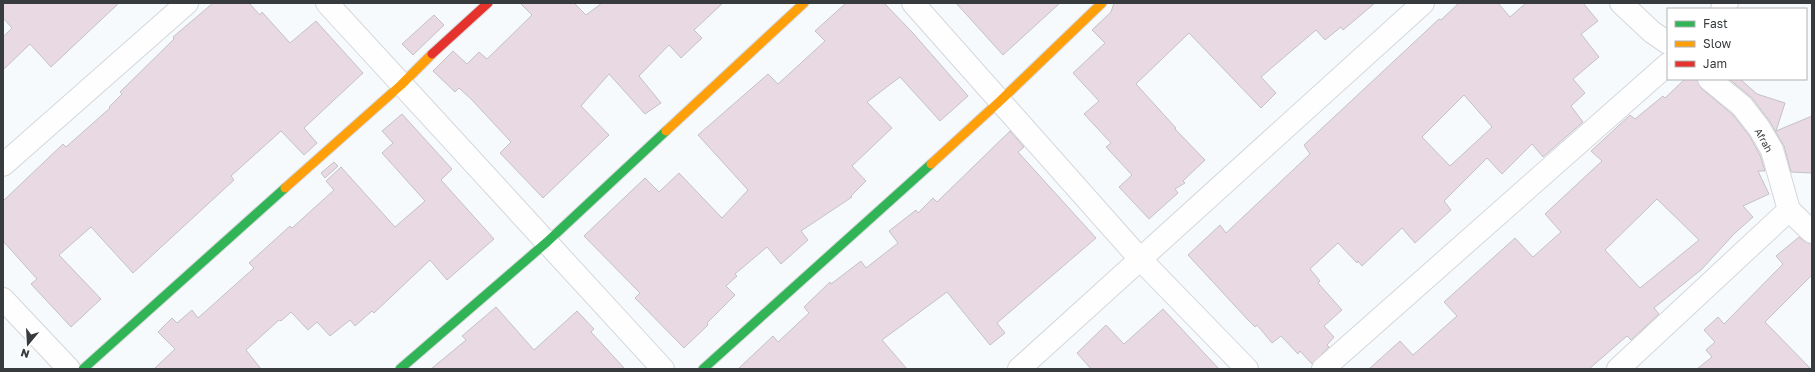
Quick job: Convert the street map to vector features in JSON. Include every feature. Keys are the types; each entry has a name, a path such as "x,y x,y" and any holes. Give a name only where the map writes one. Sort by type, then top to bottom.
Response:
{"street":[{"path":"3,166 187,3"},
{"path":"327,3 663,369"},
{"path":"83,369 402,85 444,42 488,3"},
{"path":"400,369 546,242 804,3"},
{"path":"913,3 1142,260 1247,369"},
{"path":"704,369 1000,101 1102,3"},
{"path":"1019,369 1142,260 1423,3"},
{"path":"1621,3 1652,32 1667,42"},
{"path":"1322,369 1667,65"},
{"name":"Afrah","path":"1710,80 1742,106 1759,128 1772,150 1789,210"},
{"path":"1618,369 1789,210 1812,232"},
{"path":"3,299 69,369"}],"building":[{"path":"3,3 119,3 51,67 30,44 3,70 3,37 12,28 3,18"},
{"path":"213,3 249,3 260,15 262,12 290,43 316,21 363,73 304,128 317,143 304,155 281,131 231,176 234,180 133,273 91,227 59,255 101,299 71,327 31,284 37,279 3,241 3,201 63,144 66,147 110,108 109,107 122,94 120,92 174,39 173,37"},
{"path":"520,3 574,3 586,15 602,3 723,3 694,30 702,38 681,58 669,45 639,76 661,103 645,114 609,74 581,106 609,135 543,198 500,153 511,142 459,88 455,92 433,71 453,51 467,64 479,52 487,59 532,15"},
{"path":"846,3 884,3 912,32 968,96 940,121 900,77 867,102 892,128 852,166 866,181 851,196 852,197 801,231 808,240 781,264 767,247 735,274 737,276 726,286 735,295 707,323 708,325 684,348 635,298 640,293 584,236 645,178 659,192 679,173 722,218 748,190 698,135 768,74 778,84 825,41 815,31"},
{"path":"956,3 1060,3 1003,55"},
{"path":"1114,3 1375,3 1343,30 1341,27 1325,40 1316,30 1261,77 1276,93 1261,108 1189,33 1136,84 1176,128 1175,129 1205,160 1183,181 1185,183 1175,189 1178,193 1149,219 1119,187 1132,175 1106,147 1111,143 1084,114 1099,101 1073,73 1105,43 1092,30 1111,12"},
{"path":"1459,3 1498,3 1510,17 1526,3 1583,3 1598,21 1581,34 1599,57 1573,79 1585,93 1571,106 1583,122 1543,157 1532,144 1502,174 1487,158 1444,201 1451,210 1415,243 1402,228 1362,266 1358,261 1357,263 1338,243 1310,269 1320,281 1318,283 1342,310 1324,326 1334,337 1327,345 1329,347 1312,364 1300,351 1298,354 1281,336 1272,343 1257,325 1255,327 1248,320 1188,255 1220,225 1226,233 1310,154 1304,145 1439,19 1441,20","holes":["1464,95 1492,127 1450,166 1422,137"]},
{"path":"434,15 444,25 413,55 402,44"},
{"path":"1684,80 1697,80 1701,88 1733,115 1749,135 1760,155 1765,171 1758,171 1769,194 1743,206 1753,217 1734,234 1702,269 1654,308 1659,314 1631,340 1627,336 1589,369 1369,369 1400,341 1413,355 1457,316 1444,302 1515,238 1533,257 1561,232 1545,214 1602,161 1591,151 1630,115 1635,119 1663,96 1665,98","holes":["1657,199 1699,240 1640,288 1605,250"]},
{"path":"1730,80 1741,80 1757,94 1785,103 1776,131 1812,116 1812,173 1791,172 1784,146 1770,122 1752,98"},
{"path":"402,114 452,169 441,180 494,239 447,280 430,260 374,313 372,311 355,326 350,320 330,336 317,322 308,330 291,312 281,321 279,320 246,350 261,369 154,369 175,349 158,332 172,318 177,323 192,310 198,318 254,268 249,263 290,226 292,228 334,190 326,181 341,167 395,227 425,201 382,153 393,143 382,131"},
{"path":"1010,131 1024,147 1018,152 1096,238 997,323 1005,333 990,345 947,292 882,340 907,369 738,369 773,336 778,342 809,313 804,307 830,282 831,284 861,261 866,268 898,243 889,231 916,210 918,213 933,198 937,202"},
{"path":"334,162 338,166 325,178 321,173"},
{"path":"1799,237 1812,244 1812,275 1765,322 1811,369 1697,369 1712,357 1706,350 1715,342 1704,330 1718,317 1724,324 1783,264 1776,256"},
{"path":"496,307 534,350 577,311 594,329 591,332 625,369 431,369 466,340 462,336"},
{"path":"1163,309 1219,369 1091,369 1077,353 1106,325 1124,344"}],"traffic: fast":[{"path":"400,369 547,242 666,131"},
{"path":"703,369 931,164"},
{"path":"83,369 285,188"}],"traffic: slow":[{"path":"666,131 804,3"},
{"path":"931,164 1000,101 1102,3"},
{"path":"285,188 401,85 432,54"}],"traffic: jam":[{"path":"432,54 488,3"}]}
